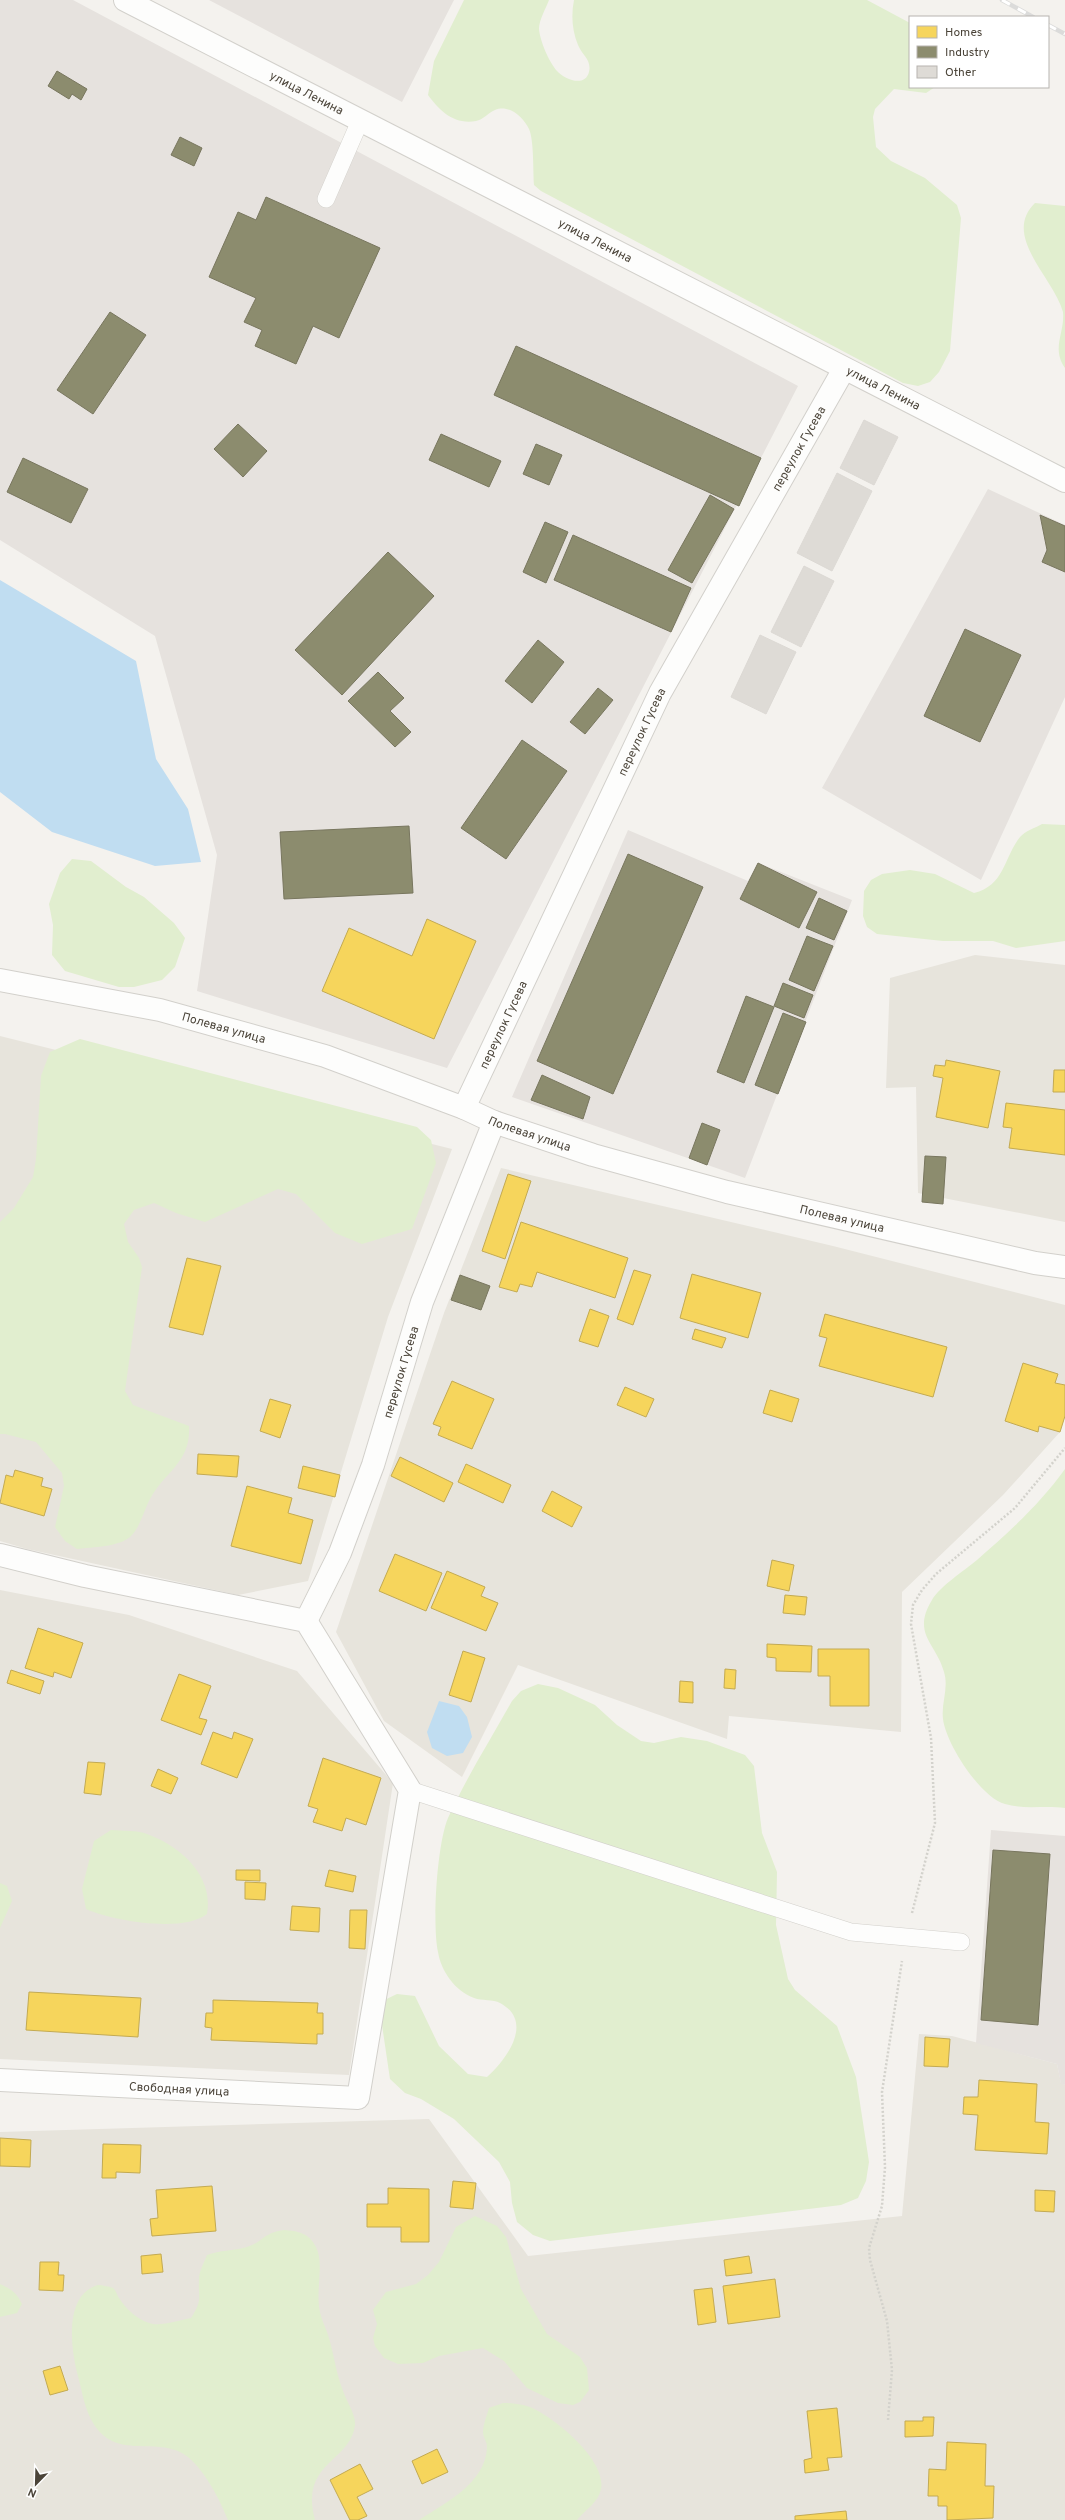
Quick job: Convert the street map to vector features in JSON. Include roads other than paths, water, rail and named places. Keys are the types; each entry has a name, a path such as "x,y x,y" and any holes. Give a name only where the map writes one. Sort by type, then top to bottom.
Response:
{"street":[{"name":"улица Ленина","path":"125,0 1065,481"},
{"name":"переулок Гусева","path":"464,1108 660,693 844,369"},
{"name":"Полевая улица","path":"0,980 160,1010 325,1056 464,1108 494,1122 593,1155 727,1192 1035,1263 1065,1268"},
{"name":"переулок Гусева","path":"306,1621 340,1553 372,1465 422,1302 494,1122"},
{"path":"0,1555 85,1576 306,1621 410,1790"},
{"name":"Свободная улица","path":"0,2080 358,2098 410,1790"}],"lane":[{"path":"326,199 360,121"},
{"path":"410,1790 851,1932 961,1942"}],"water":[{"path":"0,580 136,661 156,759 188,809 201,862 155,866 52,832 0,792"},
{"path":"439,1701 459,1706 467,1717 472,1737 463,1753 447,1756 432,1748 427,1732"}],"railway":[{"path":"1002,0 1031,16"},
{"path":"1049,26 1065,34"}]}
